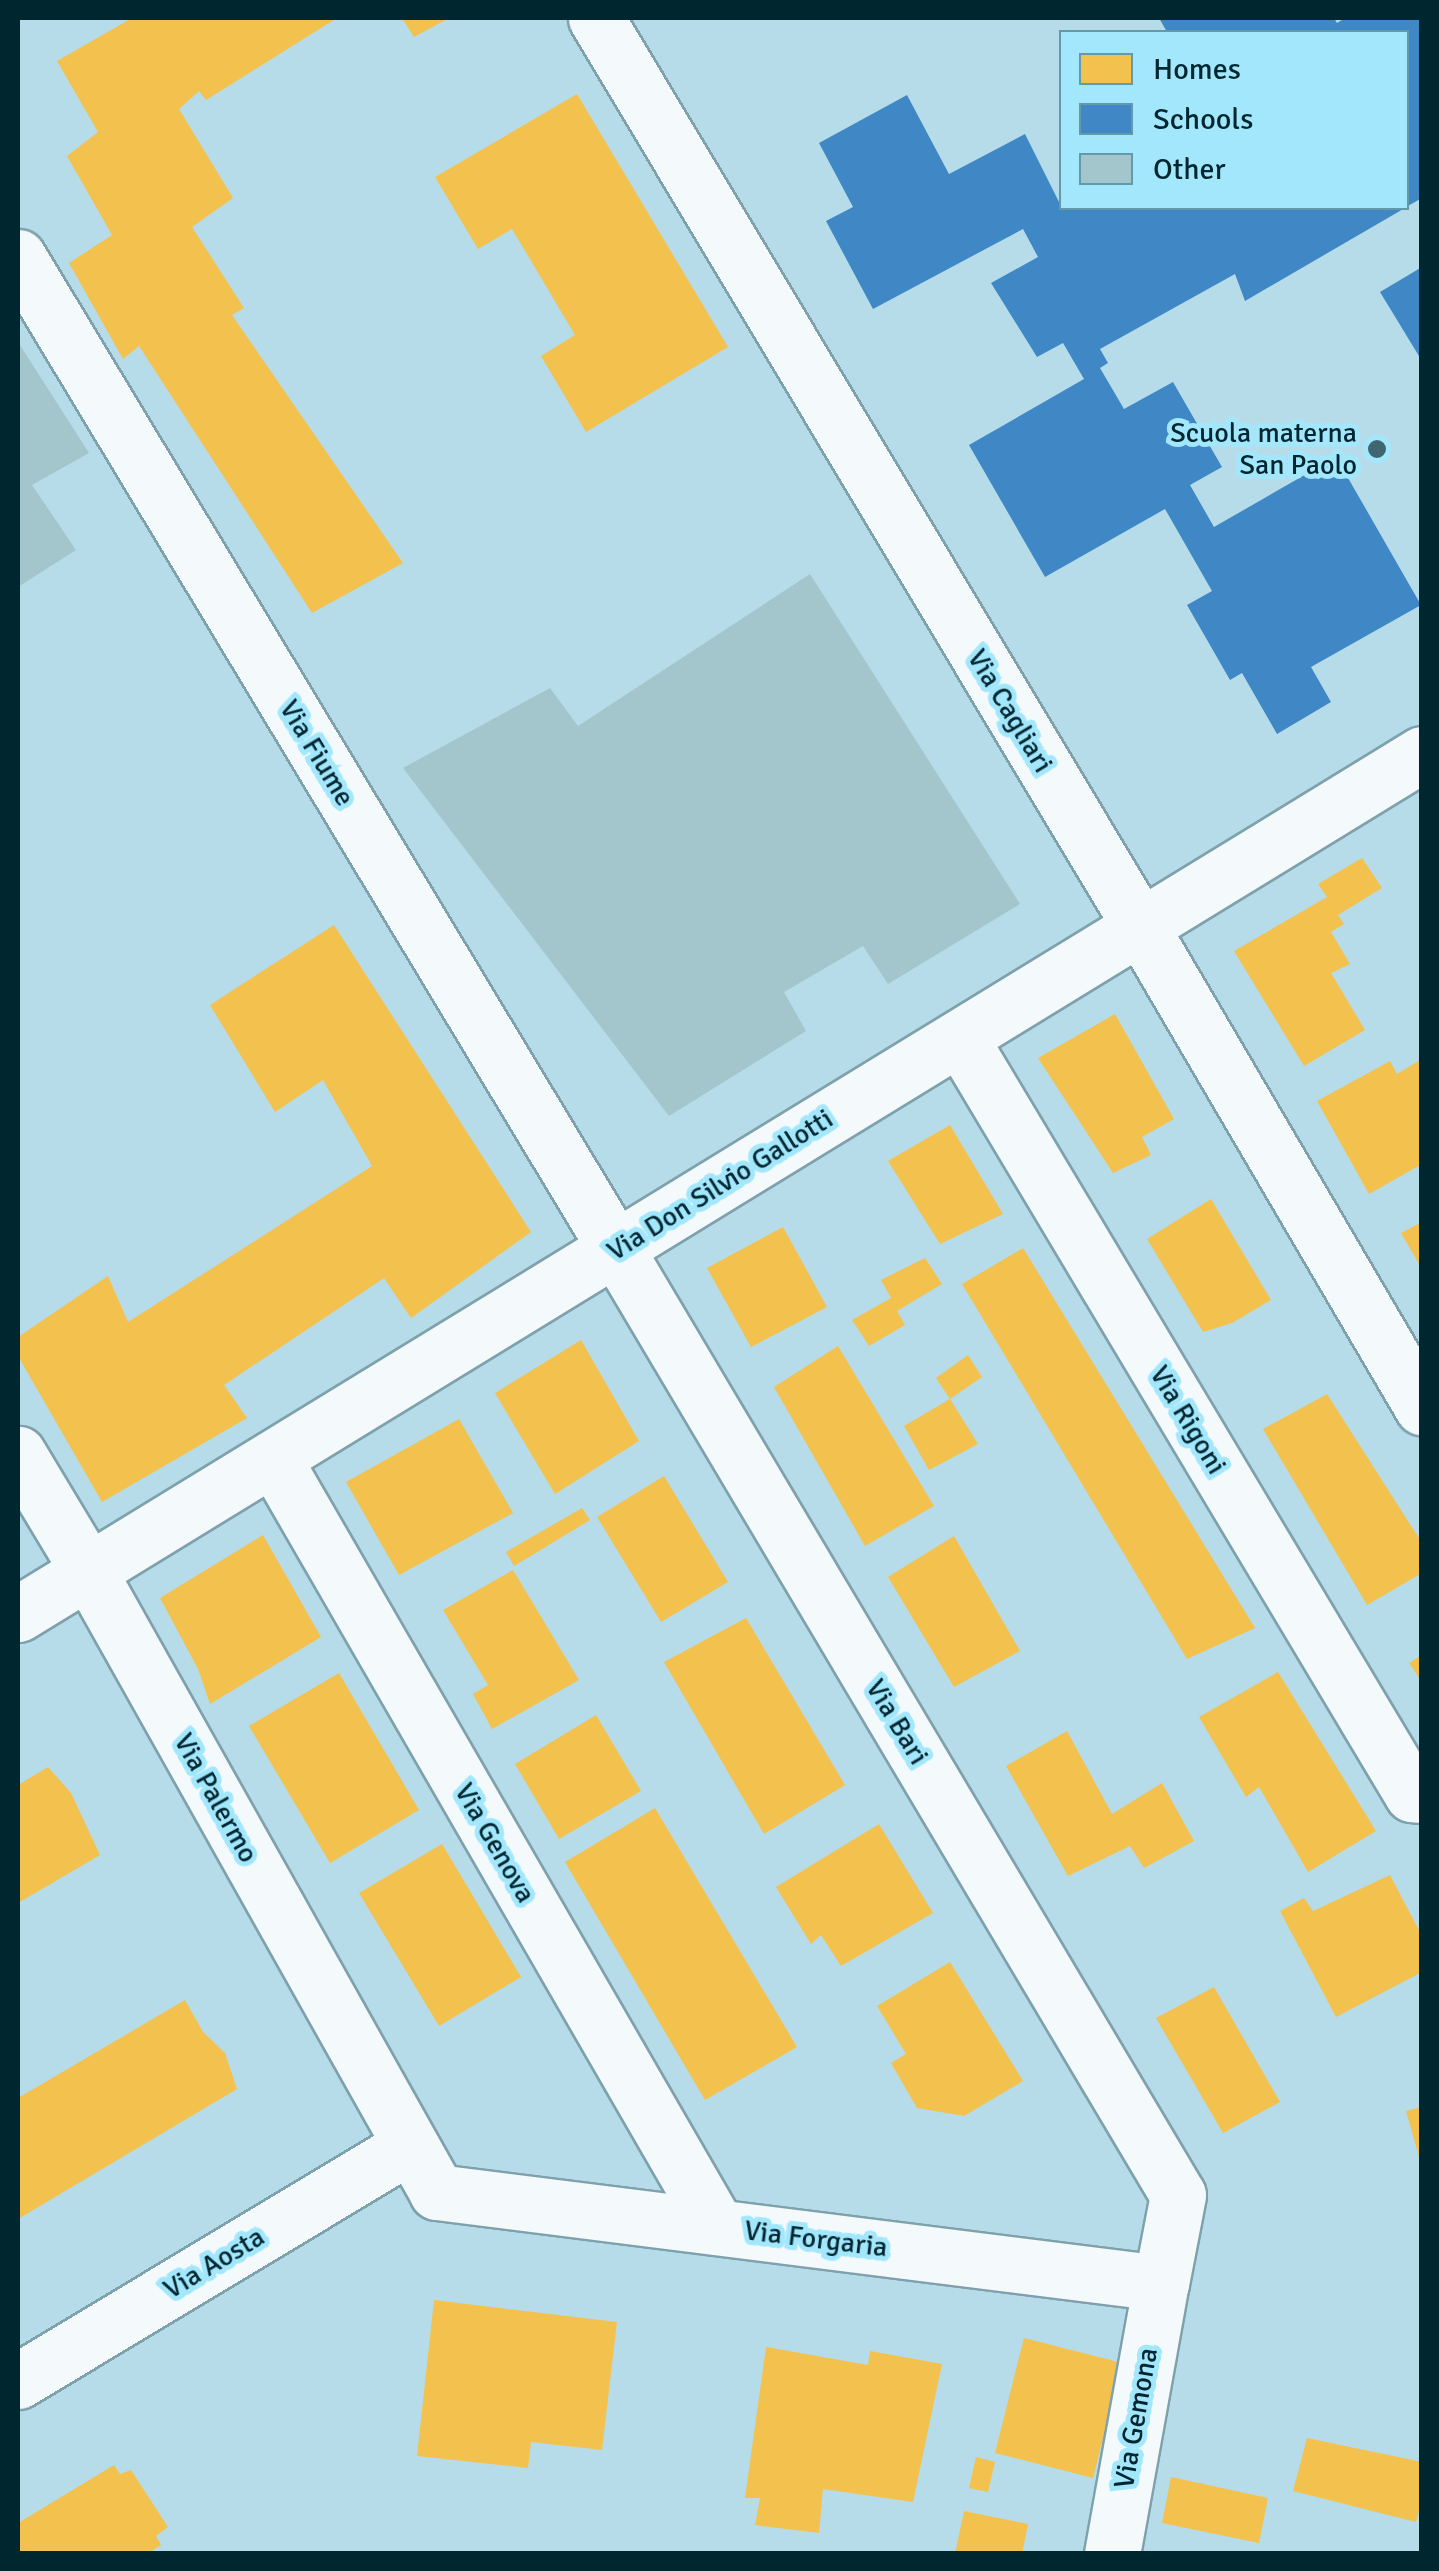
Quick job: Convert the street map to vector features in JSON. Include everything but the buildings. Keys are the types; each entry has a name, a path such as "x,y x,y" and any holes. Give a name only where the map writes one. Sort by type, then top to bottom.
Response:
{"street":[{"name":"Via Cagliari","path":"596,18 1140,926 1422,1407"},
{"name":"Via Fiume","path":"18,257 616,1249"},
{"name":"Via Don Silvio Gallotti","path":"18,1614 1422,754"},
{"name":"Via Rigoni","path":"960,1038 1412,1794 1422,1796"},
{"name":"Via Bari","path":"616,1249 1178,2195 1161,2282"},
{"name":"Via Palermo","path":"18,1454 89,1572 410,2145"},
{"name":"Via Genova","path":"274,1458 717,2226"},
{"name":"Via Forgaria","path":"410,2145 437,2192 1161,2282"},
{"name":"Via Aosta","path":"18,2381 410,2145"},
{"name":"Via Gemona","path":"1112,2554 1161,2282"}],"place":[{"name":"Scuola materna San Paolo","path":"1377,449"}]}
